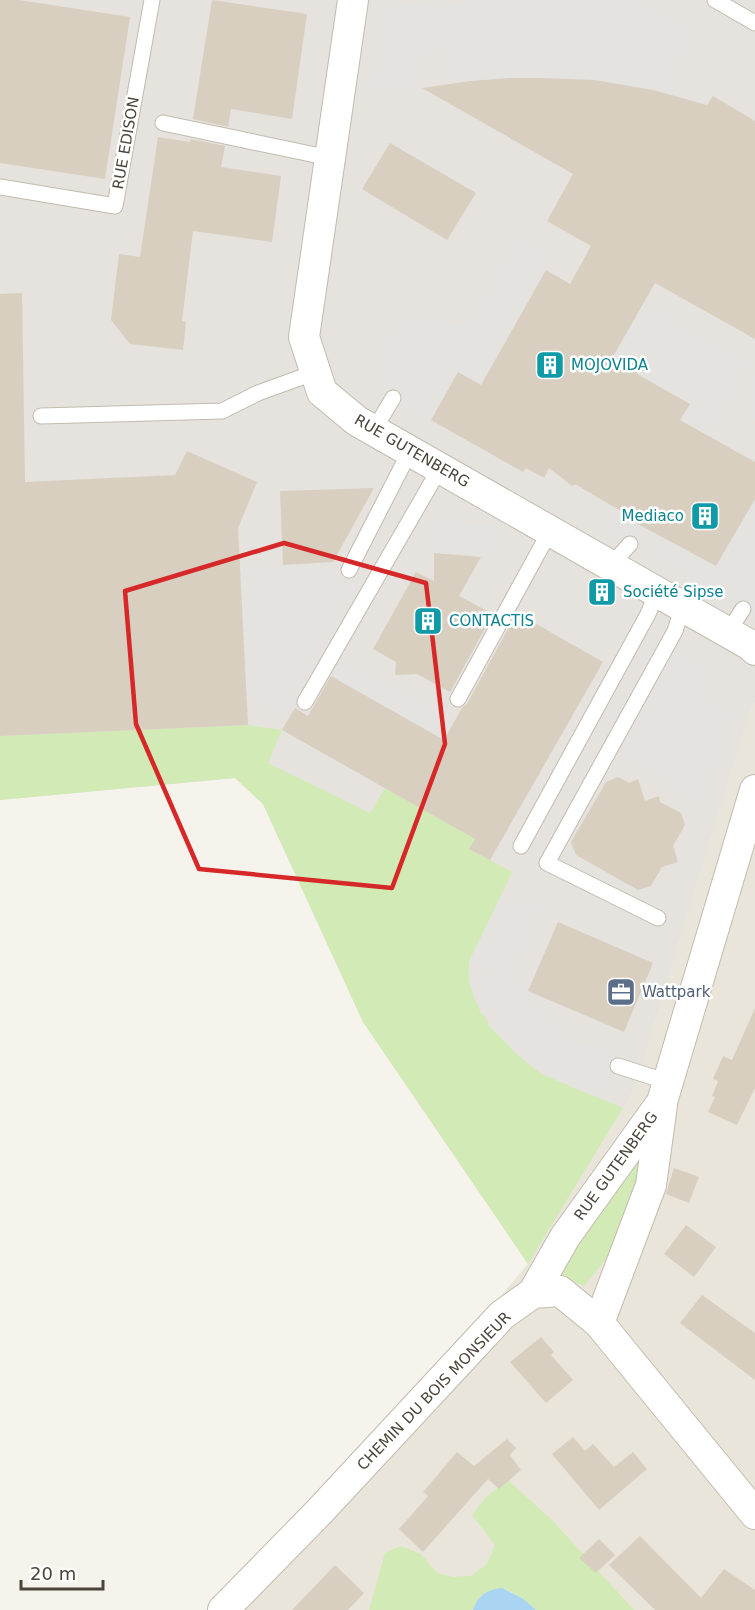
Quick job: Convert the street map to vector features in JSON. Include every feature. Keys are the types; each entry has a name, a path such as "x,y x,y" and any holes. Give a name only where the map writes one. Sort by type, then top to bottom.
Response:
{"street":[{"name":"RUE GUTENBERG","path":"353,0 304,337 322,392 357,421 550,531 620,555 657,592 683,606 736,621 755,650"},
{"name":"RUE GUTENBERG","path":"532,1293 565,1237 665,1092 755,790"},
{"path":"599,1323 651,1185 665,1092"},
{"path":"532,1293 561,1291 599,1323 755,1514"},
{"name":"CHEMIN DU BOIS MONSIEUR","path":"223,1610 319,1512 502,1316 532,1293"}],"lane":[{"name":"RUE EDISON","path":"0,187 115,206 152,0"},
{"path":"715,0 755,23"},
{"path":"163,123 330,158"},
{"path":"41,416 222,411 258,393 316,372"},
{"path":"374,430 393,398"},
{"path":"349,570 410,451"},
{"path":"305,702 440,468"},
{"path":"458,699 550,531"},
{"path":"520,846 648,614 657,592"},
{"path":"658,918 547,863 675,632 683,606"},
{"path":"618,1066 665,1092"}],"highlighted area":[{"path":"284,543 426,583 445,744 392,888 199,869 136,724 125,591"}],"shaded area":[{"path":"0,0 755,0 755,703 751,707 634,1090 528,1264 363,1022 263,804 235,778 0,800"},
{"path":"472,0 637,0 699,33 668,94 624,85 569,79 511,78 447,85 445,51 424,56 415,90 371,87 386,4 444,6"},
{"path":"521,233 556,253 481,385 458,372 431,420 372,386 380,349 402,313 466,326"},
{"path":"645,301 753,362 645,553 598,526 610,505 691,402 688,399 685,401 637,374 638,371 612,358"},
{"path":"755,377 755,420 738,410"},
{"path":"755,499 755,616 650,556 661,536 716,566"},
{"path":"436,521 496,524 494,558 434,554"},
{"path":"333,562 364,578 288,718 246,697 240,571 283,565"},
{"path":"651,639 716,674 706,692 715,703 736,709 704,808 678,798 668,781 594,739"},
{"path":"341,658 454,721 444,740 331,676"},
{"path":"755,703 755,1610 214,1610 358,1464 528,1264 634,1090 751,706"},
{"path":"503,891 543,907 517,968 528,991 566,1038 621,1056 612,1081 596,1097 542,1074 550,1054 548,1053 532,1067 487,1024 502,1006 501,1003 481,1014 469,980 489,972 489,969 469,963"}],"green space":[{"path":"248,725 282,730 268,763 370,813 385,788 475,839 470,849 512,872 469,964 469,980 481,1011 504,1041 542,1074 623,1108 528,1264 363,1022 263,804 235,778 0,800 0,736"},
{"path":"648,1147 616,1247 584,1286 559,1276 572,1247"},
{"path":"508,1480 552,1520 634,1610 536,1610 507,1590 494,1589 482,1595 473,1610 369,1610 385,1553 400,1546 421,1554 437,1573 453,1577 471,1576 487,1564 495,1545 472,1515 486,1497"}],"water":[{"path":"502,1588 522,1598 536,1610 473,1610 483,1594"}],"building":[{"path":"0,0 19,0 130,17 105,179 0,163"},
{"path":"212,0 307,14 292,119 231,109 228,127 193,119"},
{"path":"511,78 595,80 653,90 707,105 713,96 755,121 755,339 655,283 611,360 638,371 637,374 690,404 680,420 755,462 755,499 716,566 634,522 623,515 624,513 575,484 572,486 549,468 544,478 526,468 523,472 431,420 458,372 481,385 546,270 570,284 591,246 547,221 573,174 422,88"},
{"path":"158,137 190,142 190,139 225,146 221,167 281,176 272,242 193,231 182,321 186,322 183,350 130,344 111,320 119,254 140,257"},
{"path":"390,143 476,193 447,240 362,189"},
{"path":"22,293 25,482 175,475 187,451 257,482 238,528 248,725 0,736 0,294"},
{"path":"374,488 333,562 283,565 280,491"},
{"name":"CONTACTIS","path":"434,553 481,557 459,596 493,614 450,692 417,674 395,675 396,662 373,649 416,572 434,581"},
{"path":"515,616 522,620 524,617 603,662 490,860 469,849 475,839 282,730 295,708 308,716 331,676 444,740 462,708 467,704"},
{"path":"618,777 629,783 638,779 645,801 659,796 660,802 681,813 685,825 673,846 678,862 662,867 651,886 638,890 576,855 571,842 606,782"},
{"path":"558,922 653,963 624,1032 528,991"},
{"path":"755,1008 755,1088 737,1125 708,1112 715,1097 712,1096 718,1081 713,1079 723,1056 732,1060"},
{"path":"674,1168 699,1177 689,1203 666,1194"},
{"path":"686,1225 716,1247 694,1277 664,1254"},
{"path":"702,1295 755,1333 755,1380 680,1323"},
{"path":"541,1337 554,1352 551,1355 573,1380 546,1403 510,1362"},
{"path":"573,1437 585,1451 593,1444 614,1467 633,1452 647,1469 599,1510 552,1454"},
{"path":"507,1439 516,1448 510,1455 521,1470 499,1489 488,1479 423,1552 399,1529 428,1496 423,1492 457,1452 474,1466"},
{"path":"640,1536 701,1598 724,1569 755,1590 755,1610 655,1610 609,1565"},
{"path":"599,1539 615,1555 596,1573 579,1558"},
{"path":"335,1565 364,1593 348,1610 292,1610"}],"place":[{"name":"MOJOVIDA","path":"550,365"},
{"name":"Mediaco","path":"705,516"},
{"name":"Société Sipse","path":"602,592"},
{"name":"CONTACTIS","path":"428,621"},
{"name":"Wattpark","path":"621,992"}]}
